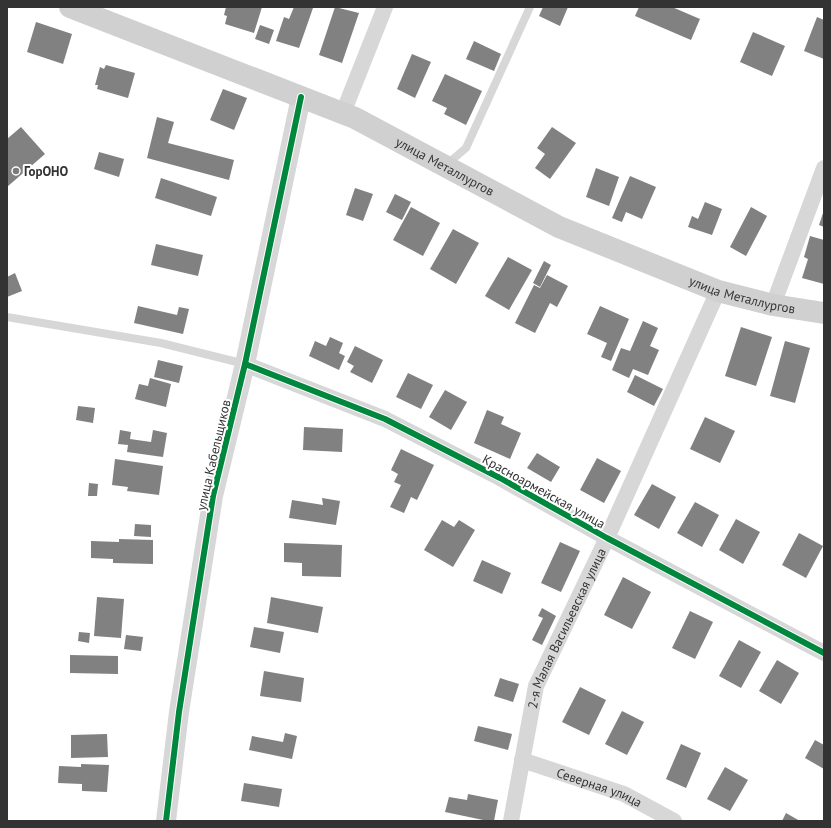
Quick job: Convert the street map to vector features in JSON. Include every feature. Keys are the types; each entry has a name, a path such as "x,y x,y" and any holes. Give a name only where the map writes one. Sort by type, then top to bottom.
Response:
{"main road":[{"name":"улица Металлургов","path":"70,7 355,118 559,227 718,291 773,305 824,313"}],"street":[{"path":"343,113 385,7"},
{"name":"улица Кабельщиков","path":"166,821 179,712 213,496 245,364 301,97"},
{"path":"773,305 824,168"},
{"name":"2-я Малая Васильевская улица","path":"511,821 536,686 607,538 718,291"},
{"name":"Красноармейская улица","path":"245,364 385,419 500,478 607,538 824,654"},
{"name":"Северная улица","path":"522,760 624,794 674,821"}],"lane":[{"path":"445,166 466,148 530,7"},
{"path":"7,317 161,343 245,364"}],"building":[{"path":"226,7 262,7 254,33 225,24 227,16 224,15"},
{"path":"294,7 313,8 299,48 276,41 284,17 289,19"},
{"path":"335,7 359,13 342,63 319,55"},
{"path":"543,7 568,7 560,26 539,16"},
{"path":"639,7 672,7 700,19 691,40 635,16"},
{"path":"817,17 824,20 824,59 804,51"},
{"path":"36,22 72,34 63,64 27,52"},
{"path":"260,25 274,30 269,44 255,39"},
{"path":"753,32 785,46 772,76 740,62"},
{"path":"474,41 501,54 494,71 466,59"},
{"path":"412,54 431,62 415,98 397,89"},
{"path":"106,65 135,73 128,98 97,89 98,85 95,85 100,67 104,69"},
{"path":"445,74 482,91 466,125 444,114 447,108 432,101"},
{"path":"223,89 247,98 234,130 210,120"},
{"path":"157,117 174,122 168,143 234,160 229,180 147,158"},
{"name":"ГорОНО","path":"21,127 45,154 7,187 7,139"},
{"path":"552,127 576,143 550,179 535,168 545,154 537,148"},
{"path":"99,152 124,159 119,177 94,169"},
{"path":"596,168 619,177 609,206 586,197"},
{"path":"630,176 656,187 642,219 626,212 622,222 612,218"},
{"path":"161,178 217,197 211,216 155,198"},
{"path":"355,188 373,194 363,221 346,215"},
{"path":"395,194 411,202 402,220 386,212"},
{"path":"705,202 722,209 712,235 688,227 692,216 698,219"},
{"path":"411,207 440,223 423,256 393,240"},
{"path":"751,207 767,216 746,256 730,247"},
{"path":"824,213 824,227 819,225"},
{"path":"453,229 479,243 456,284 430,269"},
{"path":"810,236 824,240 824,284 802,278 808,259 804,257"},
{"path":"156,244 203,255 198,276 151,265"},
{"path":"508,257 532,270 509,310 485,296"},
{"path":"544,261 551,265 540,287 533,283"},
{"path":"15,273 22,291 7,297 7,277"},
{"path":"547,275 568,286 557,307 550,303 535,333 515,323 534,285 540,288"},
{"path":"138,306 177,315 179,307 189,309 183,334 134,323"},
{"path":"600,306 629,319 611,361 601,357 607,343 587,334"},
{"path":"643,321 658,328 650,346 659,350 648,375 633,369 629,378 612,370 621,348 630,351"},
{"path":"741,327 772,337 756,386 725,376"},
{"path":"330,337 343,343 339,353 345,356 339,370 309,356 315,341 326,346"},
{"path":"785,341 810,348 795,403 770,396"},
{"path":"355,346 383,360 372,383 350,372 354,366 347,362"},
{"path":"158,360 183,366 179,383 154,377"},
{"path":"408,373 433,385 421,409 396,397"},
{"path":"635,375 663,389 654,406 627,392"},
{"path":"150,378 171,384 166,407 135,399 139,384 148,386"},
{"path":"445,390 467,402 451,430 429,417"},
{"path":"78,406 95,408 93,423 76,420"},
{"path":"487,410 504,417 501,424 521,433 510,459 474,443"},
{"path":"705,417 735,431 720,463 690,449"},
{"path":"304,427 343,429 342,452 303,450"},
{"path":"120,430 131,432 130,439 151,442 153,430 167,433 163,457 127,452 128,445 118,444"},
{"path":"401,449 434,465 417,500 411,497 404,513 390,507 401,485 394,482 398,474 391,470"},
{"path":"537,453 560,467 551,482 527,468"},
{"path":"597,458 621,471 604,503 580,490"},
{"path":"115,459 163,466 159,495 127,491 128,487 112,485"},
{"path":"89,483 98,484 97,496 88,496"},
{"path":"652,484 676,497 659,529 634,515"},
{"path":"322,498 340,501 336,525 289,518 292,500 323,505"},
{"path":"695,502 719,515 702,547 677,533"},
{"path":"736,519 760,532 743,564 719,550"},
{"path":"442,520 454,527 459,520 475,530 453,567 424,550"},
{"path":"135,524 151,525 151,537 134,536"},
{"path":"799,533 823,546 806,578 782,565"},
{"path":"119,539 153,540 153,564 113,563 113,559 91,558 91,541 119,542"},
{"path":"560,542 580,551 561,592 541,583"},
{"path":"284,543 342,545 341,577 302,576 302,563 284,562"},
{"path":"482,560 511,573 502,594 473,581"},
{"path":"623,577 651,592 632,629 604,615"},
{"path":"97,597 124,599 121,638 94,636"},
{"path":"271,597 323,607 318,633 267,623"},
{"path":"542,608 556,616 542,645 532,640 543,618 538,616"},
{"path":"690,611 713,622 695,659 672,648"},
{"path":"254,627 284,632 280,653 250,647"},
{"path":"79,632 90,633 89,643 78,641"},
{"path":"126,635 143,637 141,651 124,649"},
{"path":"739,640 761,652 741,688 719,676"},
{"path":"70,655 118,656 118,674 70,673"},
{"path":"777,660 799,673 781,704 759,691"},
{"path":"264,671 304,678 301,702 260,696"},
{"path":"500,678 519,684 513,702 494,696"},
{"path":"580,687 606,700 589,735 562,722"},
{"path":"622,711 644,722 627,755 605,744"},
{"path":"478,726 512,734 508,750 474,741"},
{"path":"285,733 297,736 292,759 249,750 252,736 283,742"},
{"path":"107,734 108,757 71,758 71,735"},
{"path":"815,740 824,745 824,769 805,758"},
{"path":"681,744 701,753 686,788 666,779"},
{"path":"81,764 109,765 107,792 82,791 82,784 58,783 59,766 81,767"},
{"path":"725,767 748,780 730,811 707,799"},
{"path":"244,783 282,789 279,807 241,801"},
{"path":"468,794 498,800 494,821 445,812 449,797 467,800"},
{"path":"786,813 800,821 782,821"}],"cycle path":[{"path":"166,821 179,712 213,496 245,364 301,97"},
{"path":"245,364 385,419 500,478 607,538 824,653"}],"place":[{"name":"ГорОНО","path":"16,171"}]}
